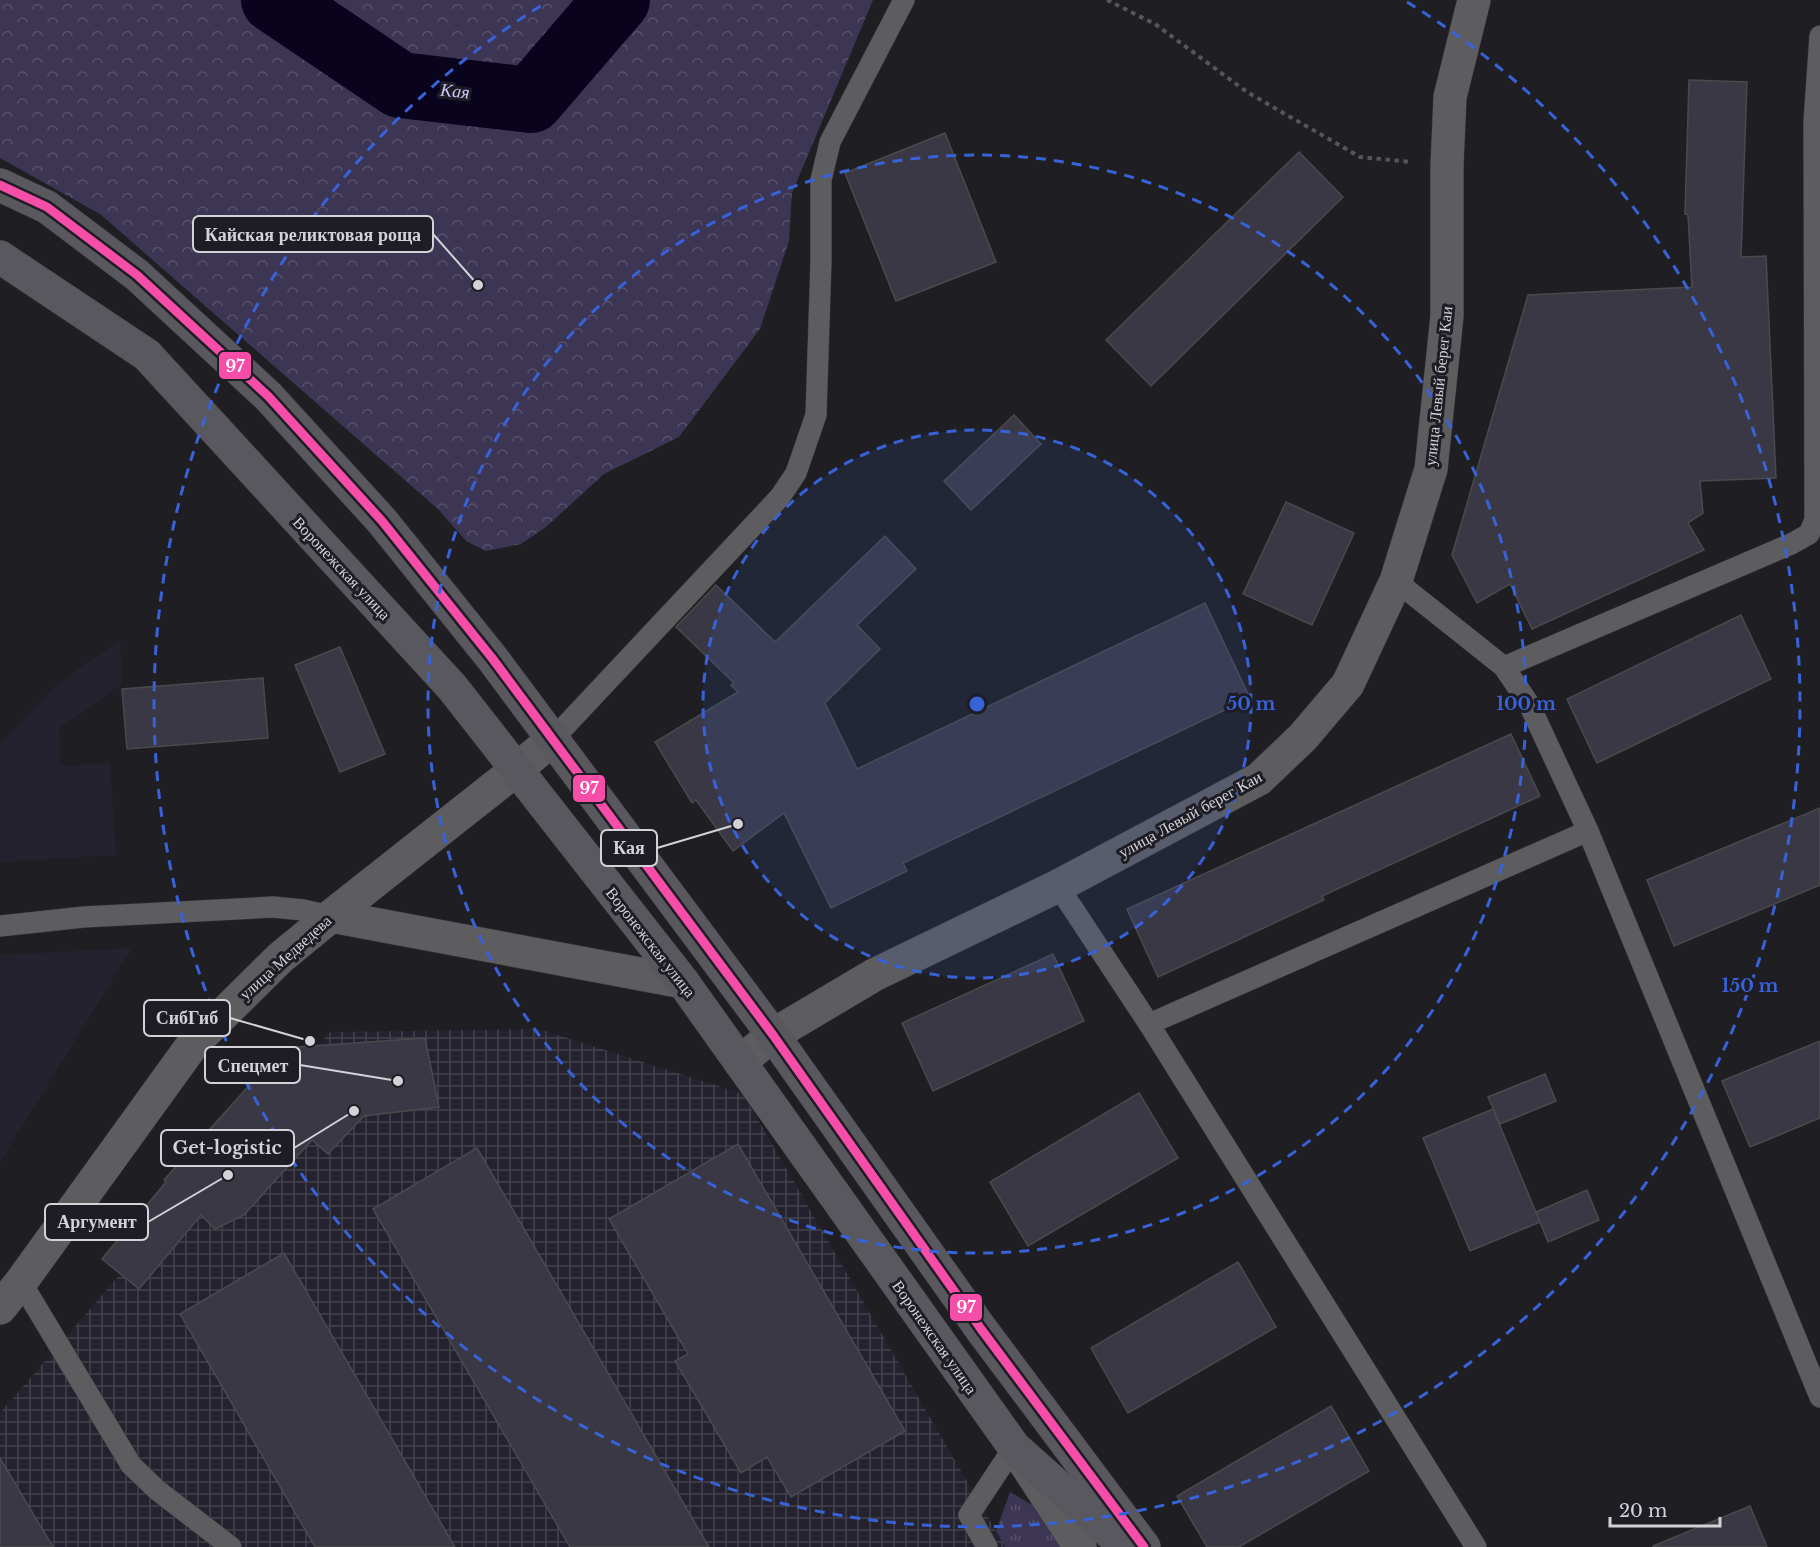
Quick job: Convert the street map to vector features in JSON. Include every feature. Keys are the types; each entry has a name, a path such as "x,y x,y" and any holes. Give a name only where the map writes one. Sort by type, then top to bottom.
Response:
{"main road":[{"path":"0,185 47,207 137,275 268,396 382,521 492,658 773,1035 981,1329 1144,1547"},
{"name":"Воронежская улица","path":"0,257 147,355 452,687 683,982 1014,1447 1126,1547"}],"street":[{"name":"улица Левый берег Каи","path":"740,1062 773,1035 874,975 1058,886 1259,779 1303,737 1348,684 1396,580 1431,469 1447,316 1447,165 1450,98 1474,0"},
{"name":"улица Медведева","path":"0,1308 193,1044 280,958 553,739"},
{"path":"331,916 683,982"},
{"path":"1014,1447 1080,1547"}],"lane":[{"path":"553,739 780,497 796,472 816,415 821,180 830,142 904,0"},
{"path":"1504,667 1791,544 1809,534 1815,520 1814,121 1820,36"},
{"path":"1396,580 1504,667 1529,704 1588,831 1820,1397"},
{"path":"1149,1024 1588,831"},
{"path":"1058,886 1149,1024 1476,1547"},
{"path":"0,926 84,917 273,907 331,916"},
{"path":"21,1282 131,1465 157,1490 231,1547"},
{"path":"987,1547 969,1515 1014,1447"}],"path":[{"path":"1107,0 1155,24 1247,92 1360,157 1447,165"}],"shaded area":[{"path":"120,640 122,684 59,728 61,766 110,763 116,855 0,862 0,744 57,685"},
{"path":"132,948 0,1162 0,955"},
{"path":"539,1029 743,1094 1005,1547 0,1547 0,1413 330,1032"}],"green space":[{"path":"0,0 873,0 792,193 789,241 760,329 679,437 604,474 546,527 521,544 486,551 466,541 439,510 100,214 0,158"},
{"path":"1010,1492 1039,1509 1063,1547 1005,1547 996,1531"}],"building":[{"path":"1689,80 1747,82 1741,257 1766,256 1776,478 1700,481 1703,513 1688,523 1704,550 1532,629 1510,584 1477,603 1452,555 1528,295 1692,287 1688,215 1685,214"},
{"path":"945,133 996,262 896,301 845,173"},
{"path":"1299,152 1343,197 1151,386 1106,340"},
{"path":"1014,415 1041,444 971,510 944,481"},
{"path":"1286,502 1354,533 1312,625 1243,594"},
{"path":"885,536 916,569 857,625 880,649 825,703 857,769 1205,603 1250,698 903,863 907,871 831,908 784,813 733,851 696,800 692,803 655,742 738,692 731,685 734,683 676,627 716,585 775,642"},
{"path":"1741,615 1771,679 1597,763 1567,699"},
{"path":"340,647 385,754 340,772 295,665"},
{"path":"263,678 268,738 127,749 122,689"},
{"path":"1511,734 1540,796 1322,896 1324,900 1158,977 1127,909"},
{"path":"1820,808 1820,885 1674,946 1647,880"},
{"path":"1053,954 1084,1021 933,1091 902,1023"},
{"path":"425,1038 439,1107 364,1116 328,1154 312,1140 244,1215 215,1229 201,1215 139,1289 102,1259 166,1182 164,1180 283,1048"},
{"path":"1820,1041 1820,1118 1750,1147 1722,1081"},
{"path":"1545,1074 1556,1101 1500,1124 1488,1097"},
{"path":"1139,1093 1178,1158 1028,1246 990,1182"},
{"path":"1493,1109 1540,1222 1470,1251 1423,1138"},
{"path":"738,1144 905,1431 791,1497 767,1457 741,1473 675,1361 688,1354 609,1219"},
{"path":"477,1148 709,1547 570,1547 373,1209"},
{"path":"1587,1190 1599,1220 1548,1242 1536,1212"},
{"path":"284,1253 455,1547 315,1547 180,1314"},
{"path":"1238,1262 1276,1327 1128,1413 1091,1348"},
{"path":"1331,1406 1369,1471 1239,1547 1207,1547 1177,1496"},
{"path":"0,1458 53,1547 0,1547"},
{"path":"1750,1506 1767,1547 1653,1547 1653,1546"}],"waterway":[{"name":"Кая","path":"274,0 400,85 531,100 617,0"}],"transit line":[{"name":"97","path":"0,185 47,207 137,275 268,396 382,521 492,658 773,1035 981,1329 1144,1547"}],"place":[{"name":"Кайская реликтовая роща","path":"478,285"},
{"name":"Кая","path":"738,824"},
{"name":"СибГиб","path":"310,1041"},
{"name":"Спецмет","path":"398,1081"},
{"name":"Get-logistic","path":"354,1111"},
{"name":"Аргумент","path":"228,1175"}]}
